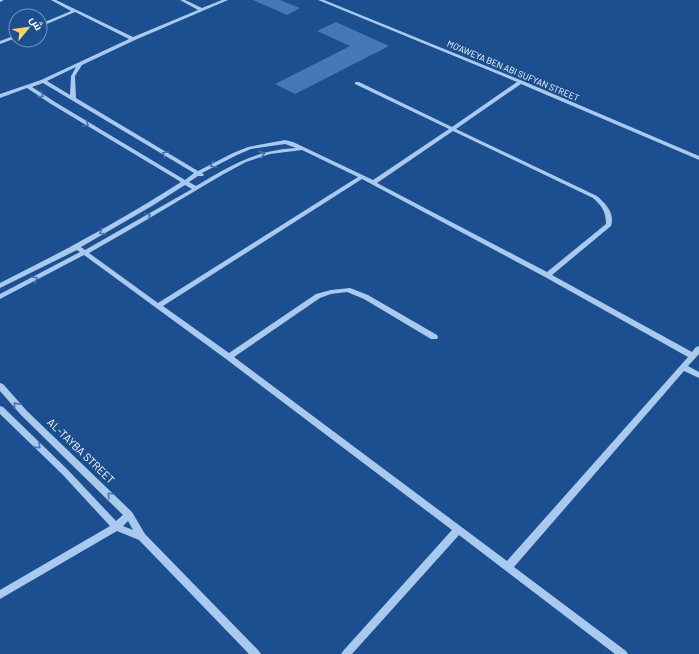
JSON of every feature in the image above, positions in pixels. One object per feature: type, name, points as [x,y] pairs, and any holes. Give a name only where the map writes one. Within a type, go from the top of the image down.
[{"type":"street","points":[[53,0],[133,39]]},
{"type":"street","points":[[182,0],[202,10]]},
{"type":"street","points":[[0,96],[29,87],[80,65],[133,39],[226,0]]},
{"type":"street","name":"MO'AWEYA BEN ABI SUFYAN STREET","points":[[320,0],[521,82],[699,158]]},
{"type":"street","points":[[48,22],[74,11]]},
{"type":"street","points":[[73,99],[73,76],[80,65]]},
{"type":"street","points":[[43,81],[209,180]]},
{"type":"street","points":[[373,183],[521,82]]},
{"type":"street","points":[[357,83],[595,197],[605,206],[610,215],[610,226],[547,275]]},
{"type":"street","points":[[29,87],[196,189]]},
{"type":"street","points":[[0,286],[77,247],[235,154],[250,148],[285,142],[362,177],[547,275],[693,356]]},
{"type":"street","points":[[0,297],[85,253],[196,189],[227,169],[257,155],[281,149],[303,149]]},
{"type":"street","points":[[158,306],[362,177]]},
{"type":"street","points":[[77,247],[229,357],[623,654]]},
{"type":"street","points":[[229,357],[318,296],[331,292],[348,290],[366,297],[434,337]]},
{"type":"street","points":[[508,567],[699,349]]},
{"type":"street","points":[[684,367],[699,375]]},
{"type":"street","name":"AL-TAYBA STREET","points":[[0,386],[24,413],[129,515],[142,537],[256,654]]},
{"type":"street","name":"AL-TAYBA STREET","points":[[0,409],[65,472],[116,527],[142,537]]},
{"type":"street","points":[[0,595],[116,527],[129,515]]},
{"type":"street","points":[[346,654],[458,530]]},
{"type":"building","points":[[253,0],[280,0],[300,8],[287,15]]},
{"type":"building","points":[[336,22],[389,46],[295,94],[275,84],[350,46],[317,31]]}]
